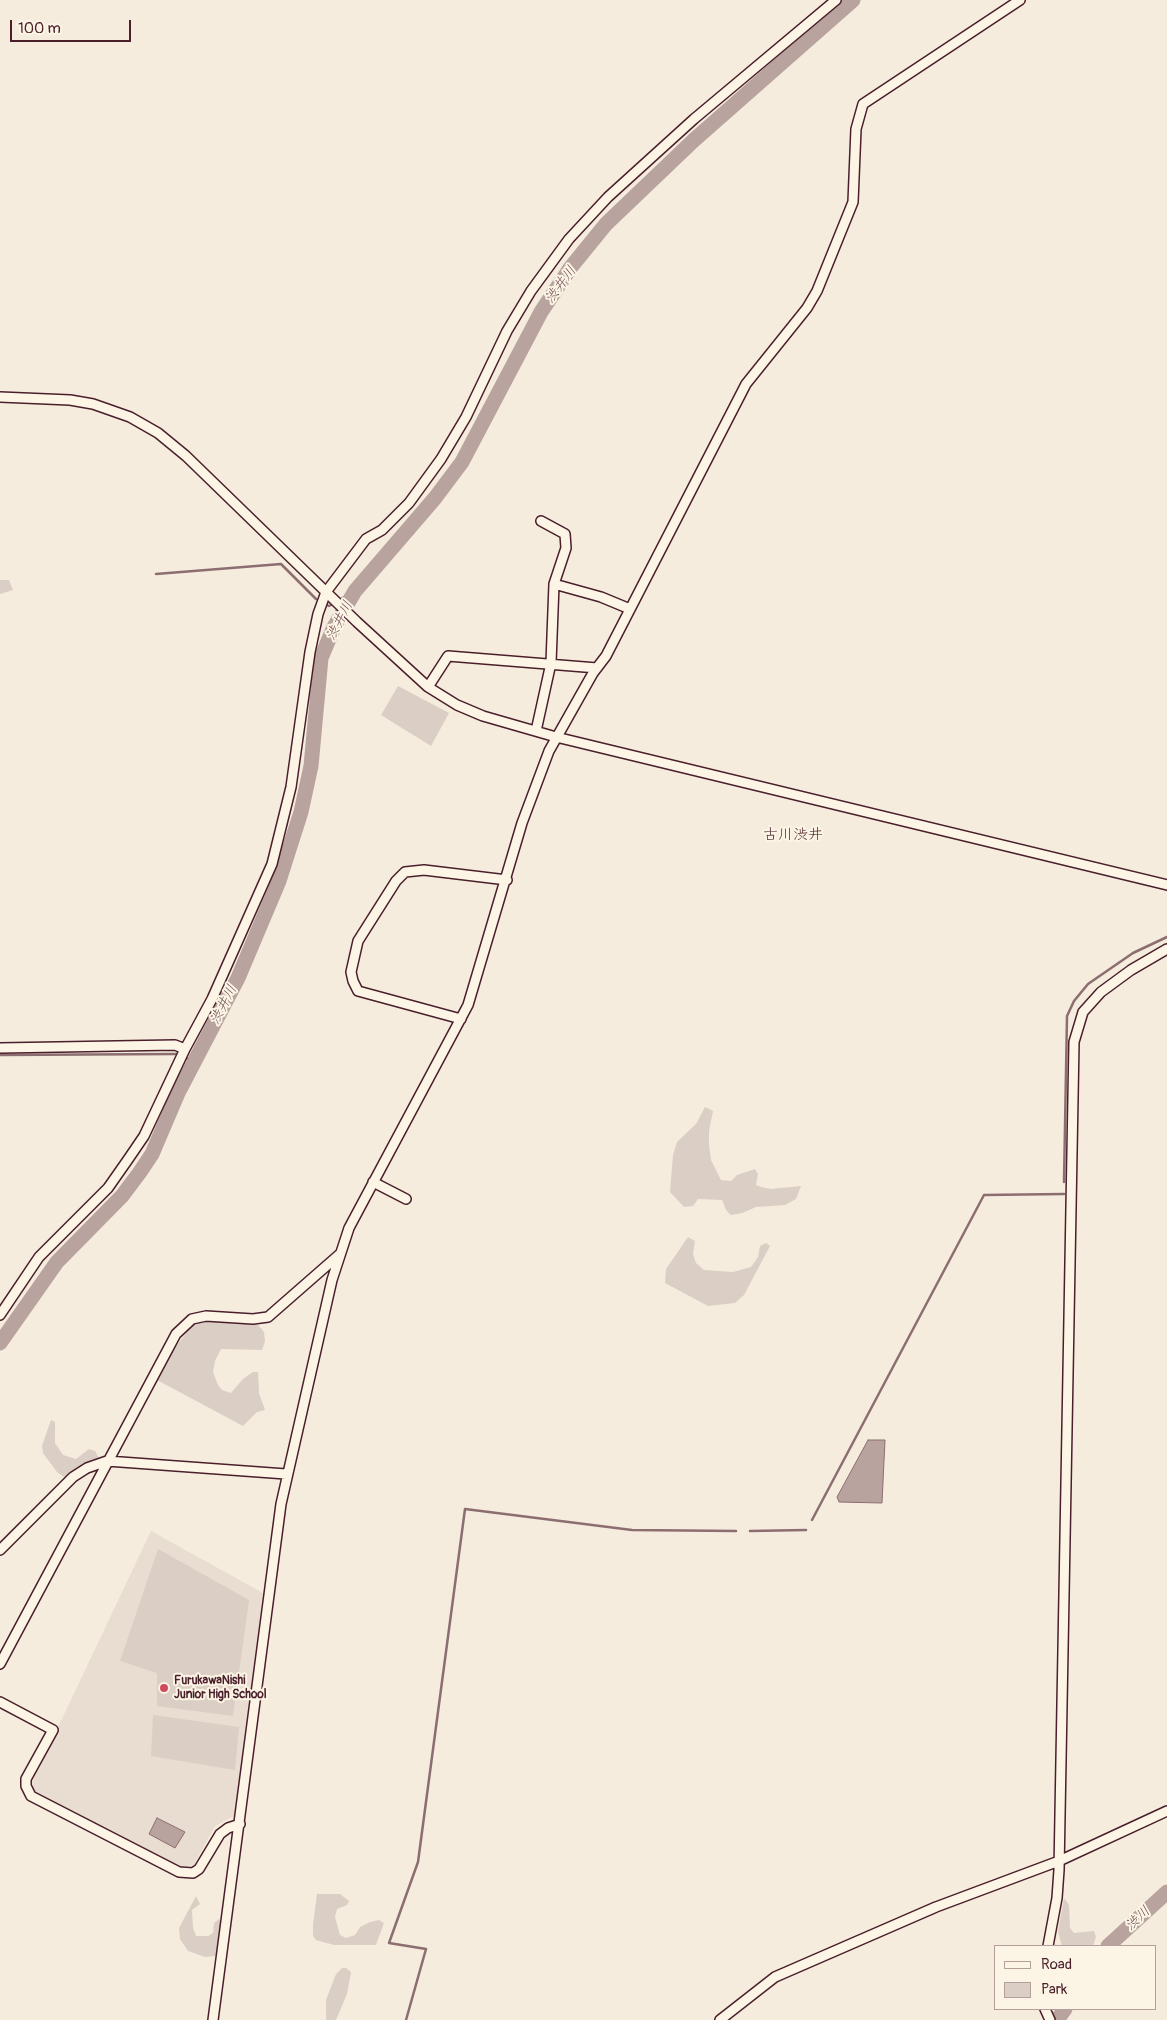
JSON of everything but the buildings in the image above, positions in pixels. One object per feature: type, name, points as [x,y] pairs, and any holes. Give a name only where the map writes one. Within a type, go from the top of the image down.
[{"type":"street","points":[[0,1315],[39,1257],[108,1188],[144,1136],[184,1049],[233,955],[272,864],[290,787],[310,652],[318,614],[328,593],[366,539],[382,530],[409,503],[441,459],[466,417],[507,331],[531,291],[569,240],[608,197],[694,119],[836,0]]},
{"type":"street","points":[[213,2020],[286,1474],[340,1253],[359,1207],[461,1019],[476,982],[535,786],[556,737],[606,656],[746,384],[807,308],[817,291],[853,202],[856,129],[863,104],[1020,0]]},
{"type":"street","points":[[0,397],[70,400],[93,404],[130,417],[158,433],[186,456],[428,687],[457,705],[483,716],[556,737],[988,840],[1167,885]]},
{"type":"street","points":[[536,731],[550,666],[555,617],[554,584],[564,559],[566,548],[565,534],[541,521]]},
{"type":"street","points":[[554,584],[600,597],[630,609]]},
{"type":"street","points":[[428,687],[448,656],[550,666],[597,668]]},
{"type":"street","points":[[461,1019],[358,991],[351,972],[358,942],[396,881],[405,872],[424,870],[506,880]]},
{"type":"street","points":[[1048,1945],[1057,1898],[1059,1861],[1074,1042],[1083,1012],[1101,992],[1131,970],[1167,949]]},
{"type":"street","points":[[0,1048],[175,1045],[184,1049]]},
{"type":"street","points":[[373,1182],[406,1199]]},
{"type":"street","points":[[0,1664],[172,1340],[183,1326],[192,1319],[206,1316],[253,1319],[268,1317],[340,1253]]},
{"type":"street","points":[[0,1550],[73,1477],[87,1468],[107,1461],[286,1474]]},
{"type":"street","points":[[0,1702],[53,1730],[26,1779],[26,1786],[31,1796],[179,1872],[192,1873],[199,1869],[220,1834],[228,1828],[240,1824]]},
{"type":"street","points":[[720,2020],[775,1977],[936,1907],[1059,1861],[1167,1811]]},
{"type":"shaded area","points":[[868,1440],[885,1440],[882,1503],[839,1502],[837,1497]]},
{"type":"shaded area","name":"FurukawaNishi Junior High School","points":[[151,1531],[263,1593],[234,1816],[215,1826],[194,1865],[182,1867],[35,1793],[32,1782]]},
{"type":"shaded area","points":[[157,1818],[185,1832],[175,1848],[149,1834]]},
{"type":"green space","points":[[0,580],[9,580],[13,590],[0,594]]},
{"type":"green space","points":[[398,686],[449,713],[431,746],[381,715]]},
{"type":"green space","points":[[705,1107],[713,1111],[709,1131],[709,1145],[711,1160],[721,1180],[731,1181],[737,1175],[755,1169],[758,1174],[756,1185],[761,1187],[771,1189],[801,1186],[796,1199],[785,1205],[756,1207],[731,1215],[726,1210],[722,1200],[698,1199],[693,1206],[684,1207],[670,1192],[673,1155],[677,1142],[696,1124]]},
{"type":"green space","points":[[688,1237],[695,1241],[693,1254],[696,1263],[704,1270],[733,1272],[751,1267],[758,1257],[760,1246],[766,1243],[770,1246],[744,1295],[735,1303],[708,1306],[665,1283],[666,1269]]},
{"type":"green space","points":[[227,1321],[258,1325],[264,1332],[265,1341],[262,1350],[221,1349],[215,1361],[213,1372],[218,1385],[222,1390],[231,1393],[243,1379],[253,1372],[258,1372],[259,1393],[265,1410],[257,1412],[243,1426],[157,1380],[171,1353],[190,1328],[198,1322]]},
{"type":"green space","points":[[51,1420],[55,1422],[55,1443],[63,1455],[76,1459],[89,1449],[95,1451],[100,1460],[70,1477],[64,1477],[57,1472],[43,1453],[42,1446]]},
{"type":"green space","points":[[158,1549],[249,1600],[233,1716],[157,1706],[157,1673],[120,1661]]},
{"type":"green space","points":[[153,1715],[239,1727],[235,1770],[151,1756]]},
{"type":"green space","points":[[317,1894],[340,1894],[349,1901],[347,1905],[337,1909],[335,1917],[340,1935],[346,1938],[355,1935],[360,1927],[370,1922],[379,1920],[384,1923],[376,1945],[334,1945],[316,1940],[313,1936],[313,1925]]},
{"type":"green space","points":[[196,1896],[200,1904],[192,1910],[193,1928],[196,1936],[208,1936],[213,1933],[214,1923],[219,1919],[222,1922],[220,1951],[215,1956],[205,1957],[188,1951],[180,1939],[179,1928]]},
{"type":"green space","points":[[1064,1898],[1069,1905],[1070,1928],[1074,1933],[1094,1931],[1096,1937],[1093,1945],[1062,1945],[1058,1932]]},
{"type":"green space","points":[[342,1968],[346,1968],[351,1972],[347,1994],[336,2020],[326,2020],[326,2000],[336,1974]]},
{"type":"waterway","name":"渋井川","points":[[0,1343],[57,1262],[122,1196],[152,1154],[178,1093],[238,978],[279,881],[301,812],[311,766],[321,658],[334,627],[355,591],[435,498],[462,462],[541,312],[571,267],[606,224],[694,140],[853,0]]},
{"type":"waterway","points":[[156,574],[281,564],[316,599]]},
{"type":"waterway","points":[[339,600],[355,591]]},
{"type":"waterway","points":[[325,604],[329,606],[335,603]]},
{"type":"waterway","points":[[1064,1182],[1067,1016],[1074,1001],[1088,984],[1133,953],[1167,937]]},
{"type":"waterway","points":[[0,1055],[176,1054]]},
{"type":"waterway","points":[[185,1058],[195,1061]]},
{"type":"waterway","points":[[812,1520],[984,1195],[1064,1194]]},
{"type":"waterway","points":[[406,2020],[426,1949],[389,1943],[418,1862],[465,1509],[632,1530],[736,1531]]},
{"type":"waterway","points":[[750,1531],[806,1530]]},
{"type":"waterway","name":"渋川","points":[[1109,1945],[1167,1892]]},
{"type":"waterway","name":"渋川","points":[[1057,2020],[1064,2010]]},
{"type":"place","name":"FurukawaNishi Junior High School","points":[[164,1688]]},
{"type":"district","name":"古川渋井","points":[[793,835]]}]
